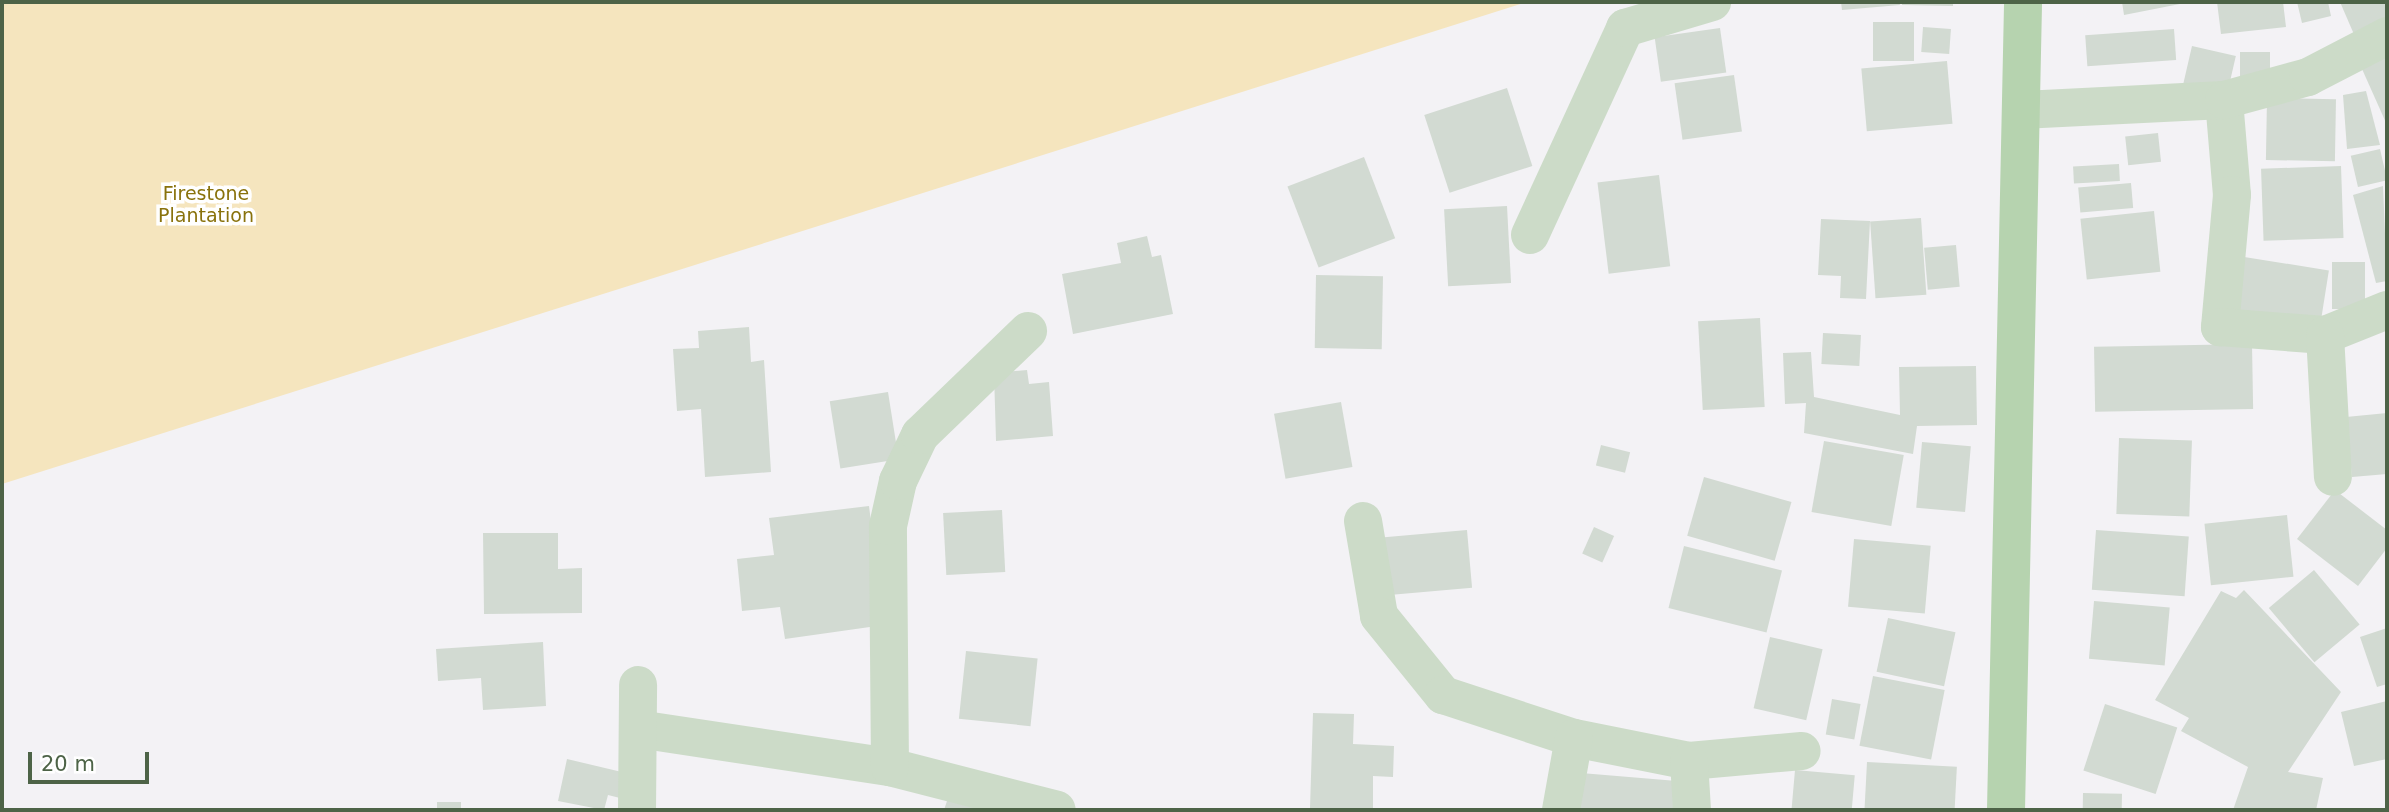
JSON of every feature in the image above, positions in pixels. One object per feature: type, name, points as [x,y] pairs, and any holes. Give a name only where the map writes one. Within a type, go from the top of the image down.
[{"type":"main road","points":[[2006,810],[2023,2]]},
{"type":"street","points":[[1530,235],[1625,28],[1712,2]]},
{"type":"street","points":[[2021,110],[2224,100],[2308,77],[2387,36]]},
{"type":"street","points":[[2224,100],[2232,195],[2220,327],[2325,335],[2387,310]]},
{"type":"street","points":[[890,767],[888,526],[898,481],[920,435],[1028,331]]},
{"type":"street","points":[[2325,335],[2333,477]]},
{"type":"street","points":[[1363,521],[1379,616],[1443,695],[1574,738],[1689,761],[1802,751]]},
{"type":"street","points":[[637,810],[638,685]]},
{"type":"street","points":[[638,730],[890,767],[1017,805],[1057,810]]},
{"type":"street","points":[[1561,810],[1574,738]]},
{"type":"street","points":[[1689,761],[1692,810]]},
{"type":"green space","name":"Firestone Plantation","points":[[2,2],[1527,2],[2,484]]},
{"type":"building","points":[[1841,2],[1899,2],[1900,5],[1842,10]]},
{"type":"building","points":[[1902,2],[1953,2],[1953,6],[1902,5]]},
{"type":"building","points":[[2122,2],[2184,2],[2185,3],[2124,15]]},
{"type":"building","points":[[2217,2],[2283,2],[2286,27],[2221,34]]},
{"type":"building","points":[[2297,2],[2328,2],[2331,16],[2302,23]]},
{"type":"building","points":[[2340,2],[2387,2],[2387,25],[2356,39]]},
{"type":"building","points":[[1873,22],[1914,22],[1914,61],[1873,61]]},
{"type":"building","points":[[1923,27],[1951,29],[1949,54],[1921,52]]},
{"type":"building","points":[[1720,28],[1726,73],[1661,82],[1655,37]]},
{"type":"building","points":[[2174,29],[2176,60],[2087,66],[2085,35]]},
{"type":"building","points":[[2192,46],[2236,56],[2227,95],[2183,85]]},
{"type":"building","points":[[2387,47],[2387,125],[2358,60]]},
{"type":"building","points":[[2240,52],[2270,52],[2270,76],[2240,76]]},
{"type":"building","points":[[1947,61],[1952,124],[1867,131],[1861,68]]},
{"type":"building","points":[[1734,75],[1742,131],[1683,140],[1675,83]]},
{"type":"building","points":[[1507,88],[1532,166],[1450,193],[1424,115]]},
{"type":"building","points":[[2366,91],[2380,145],[2347,149],[2343,95]]},
{"type":"building","points":[[2267,98],[2336,99],[2335,161],[2266,160]]},
{"type":"building","points":[[2158,133],[2161,162],[2128,165],[2125,136]]},
{"type":"building","points":[[2380,149],[2387,180],[2358,187],[2351,156]]},
{"type":"building","points":[[1364,157],[1395,238],[1319,268],[1287,186]]},
{"type":"building","points":[[2119,164],[2120,181],[2074,183],[2073,166]]},
{"type":"building","points":[[2341,166],[2344,238],[2264,241],[2261,169]]},
{"type":"building","points":[[1659,175],[1670,266],[1609,274],[1597,183]]},
{"type":"building","points":[[2131,183],[2133,208],[2080,213],[2078,188]]},
{"type":"building","points":[[2383,186],[2387,281],[2376,283],[2353,195]]},
{"type":"building","points":[[1507,206],[1511,283],[1448,286],[1444,209]]},
{"type":"building","points":[[2154,211],[2160,272],[2087,279],[2080,219]]},
{"type":"building","points":[[1921,218],[1926,295],[1875,298],[1870,222]]},
{"type":"building","points":[[1821,219],[1870,221],[1866,299],[1840,298],[1841,276],[1818,275]]},
{"type":"building","points":[[1147,236],[1152,257],[1161,255],[1173,314],[1073,334],[1062,274],[1121,263],[1117,243]]},
{"type":"building","points":[[1956,245],[1960,287],[1928,290],[1924,248]]},
{"type":"building","points":[[2238,256],[2329,270],[2320,329],[2229,314]]},
{"type":"building","points":[[2332,262],[2365,262],[2365,309],[2332,309]]},
{"type":"building","points":[[1316,275],[1383,276],[1382,349],[1315,348]]},
{"type":"building","points":[[1760,318],[1765,407],[1703,410],[1698,321]]},
{"type":"building","points":[[749,327],[751,362],[764,360],[771,472],[705,477],[701,409],[677,411],[673,349],[699,348],[698,331]]},
{"type":"building","points":[[1823,333],[1861,335],[1859,366],[1821,364]]},
{"type":"building","points":[[2252,344],[2253,409],[2095,412],[2094,347]]},
{"type":"building","points":[[1811,352],[1814,397],[1900,415],[1899,367],[1976,366],[1977,425],[1917,426],[1913,454],[1804,433],[1806,403],[1785,404],[1783,353]]},
{"type":"building","points":[[1027,370],[1029,384],[1049,382],[1053,436],[996,441],[994,373]]},
{"type":"building","points":[[888,392],[899,459],[840,468],[830,401]]},
{"type":"building","points":[[1341,402],[1352,467],[1285,479],[1274,414]]},
{"type":"building","points":[[2387,413],[2387,474],[2352,477],[2346,417]]},
{"type":"building","points":[[2119,438],[2192,441],[2189,517],[2116,514]]},
{"type":"building","points":[[1824,441],[1904,455],[1891,526],[1811,512]]},
{"type":"building","points":[[1922,442],[1971,446],[1965,512],[1916,508]]},
{"type":"building","points":[[1601,445],[1630,452],[1625,473],[1596,465]]},
{"type":"building","points":[[1704,477],[1791,502],[1775,561],[1687,536]]},
{"type":"building","points":[[2335,490],[2387,530],[2387,548],[2358,586],[2297,539]]},
{"type":"building","points":[[869,506],[884,625],[785,639],[780,607],[742,611],[737,559],[774,555],[769,518]]},
{"type":"building","points":[[1002,510],[1005,572],[946,575],[943,513]]},
{"type":"building","points":[[2287,515],[2293,577],[2211,585],[2204,524]]},
{"type":"building","points":[[1594,527],[1614,536],[1602,562],[1582,553]]},
{"type":"building","points":[[1467,530],[1472,588],[1389,595],[1384,537]]},
{"type":"building","points":[[2096,530],[2189,536],[2185,596],[2092,590]]},
{"type":"building","points":[[483,533],[558,533],[558,569],[582,568],[582,613],[484,614]]},
{"type":"building","points":[[1854,539],[1931,546],[1925,613],[1848,607]]},
{"type":"building","points":[[1684,546],[1782,570],[1767,633],[1669,608]]},
{"type":"building","points":[[2314,570],[2360,624],[2314,662],[2269,608]]},
{"type":"building","points":[[2244,590],[2341,692],[2288,772],[2323,778],[2316,810],[2233,810],[2248,767],[2181,731],[2189,718],[2155,700],[2221,591],[2236,598]]},
{"type":"building","points":[[2094,601],[2170,608],[2165,665],[2089,659]]},
{"type":"building","points":[[1888,618],[1955,632],[1944,686],[1877,672]]},
{"type":"building","points":[[2387,628],[2387,684],[2377,687],[2360,637]]},
{"type":"building","points":[[1770,637],[1823,649],[1806,720],[1754,708]]},
{"type":"building","points":[[543,642],[546,706],[483,710],[481,678],[438,681],[436,649]]},
{"type":"building","points":[[966,651],[1038,659],[1030,726],[959,719]]},
{"type":"building","points":[[1873,676],[1945,690],[1931,760],[1859,746]]},
{"type":"building","points":[[1832,699],[1861,704],[1854,739],[1826,734]]},
{"type":"building","points":[[2387,701],[2387,759],[2354,766],[2341,712]]},
{"type":"building","points":[[2105,704],[2177,727],[2156,794],[2083,771]]},
{"type":"building","points":[[1313,713],[1354,714],[1353,744],[1394,746],[1393,777],[1373,776],[1373,810],[1310,808]]},
{"type":"building","points":[[567,759],[626,773],[620,798],[608,795],[604,810],[558,801]]},
{"type":"building","points":[[1867,762],[1957,767],[1955,810],[1864,810]]},
{"type":"building","points":[[1795,770],[1855,775],[1852,810],[1792,810]]},
{"type":"building","points":[[1581,773],[1677,781],[1675,810],[1578,810]]},
{"type":"building","points":[[2083,793],[2122,794],[2122,810],[2083,810]]},
{"type":"building","points":[[948,798],[986,810],[944,810]]},
{"type":"building","points":[[437,802],[461,802],[461,810],[437,810]]}]
